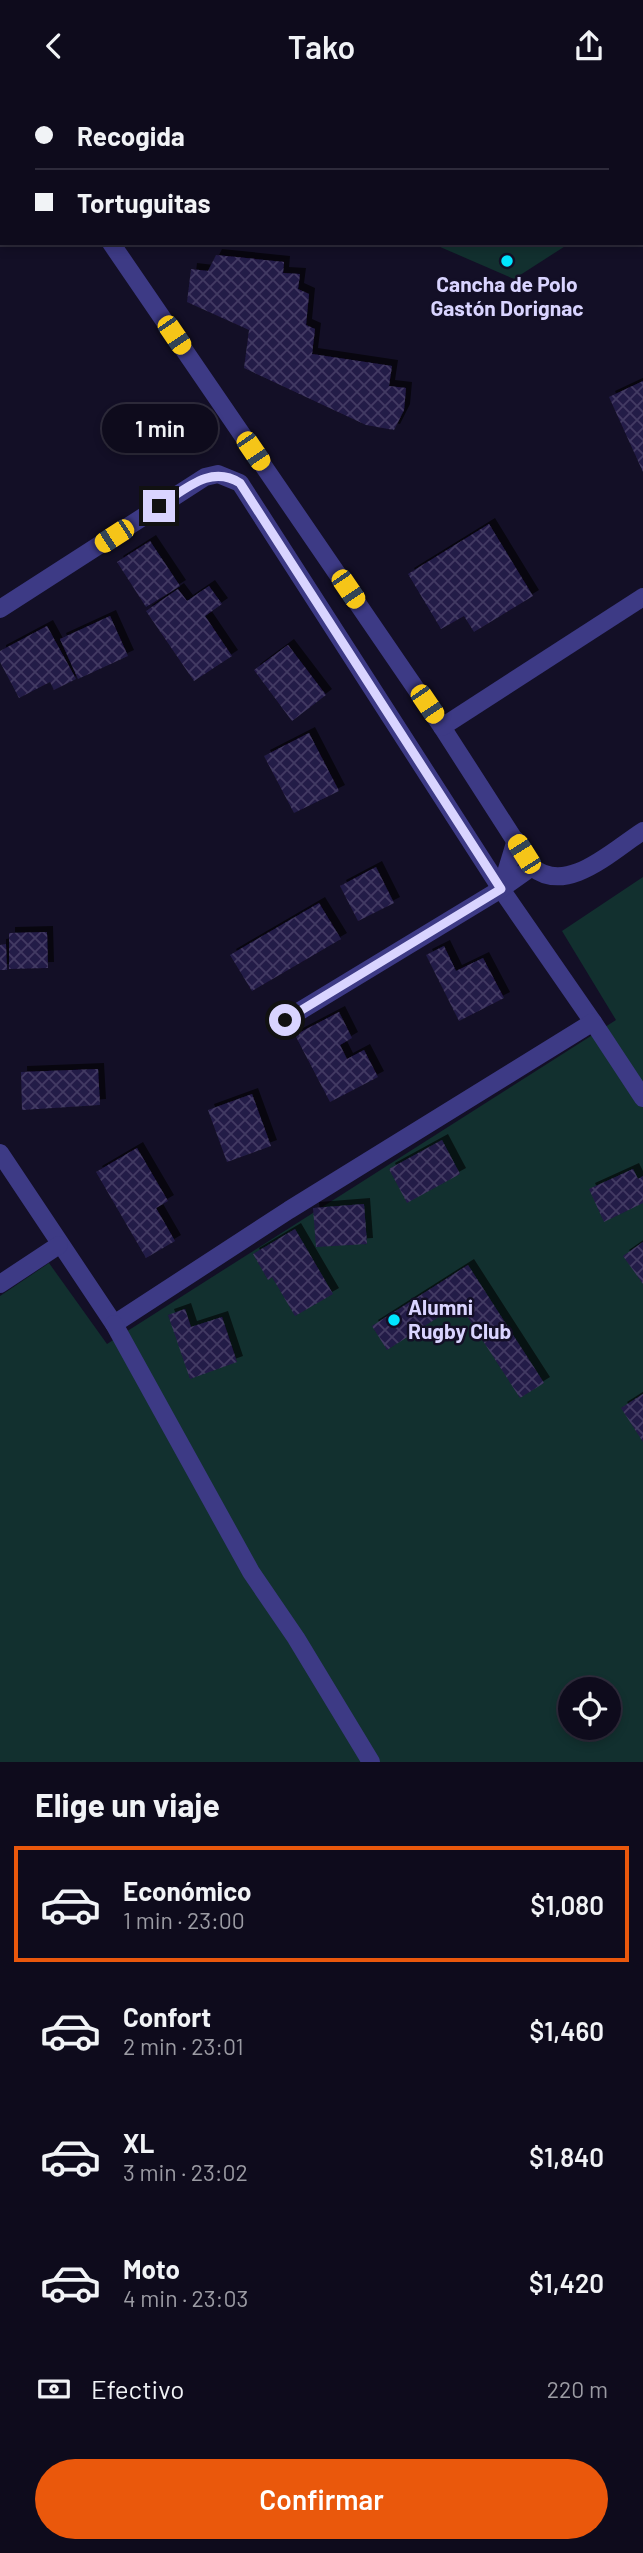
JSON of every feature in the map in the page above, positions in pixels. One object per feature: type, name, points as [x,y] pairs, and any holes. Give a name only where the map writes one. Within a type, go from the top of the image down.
[{"type":"street","points":[[112,245],[442,727],[533,867],[542,875],[556,878],[575,874],[643,831]]},
{"type":"street","points":[[0,610],[205,477],[218,474],[240,483],[501,889],[643,1098]]},
{"type":"street","points":[[442,727],[643,597]]},
{"type":"street","points":[[501,889],[516,841]]},
{"type":"street","points":[[285,1020],[533,867]]},
{"type":"street","points":[[114,1324],[289,1210],[593,1022]]},
{"type":"street","points":[[0,1153],[58,1245],[114,1324],[251,1572],[296,1638],[371,1762]]},
{"type":"street","points":[[0,1285],[58,1245]]},
{"type":"green space","name":"Cancha de Polo Gastón Dorignac","points":[[436,245],[567,245],[514,279]]},
{"type":"green space","name":"Alumni Rugby Club","points":[[643,877],[643,1762],[0,1762],[0,1296],[49,1263],[107,1344],[616,1020],[562,931]]},
{"type":"building","points":[[216,255],[284,262],[283,273],[300,274],[298,289],[309,294],[306,325],[315,329],[312,354],[392,366],[389,386],[406,388],[404,410],[394,430],[366,425],[244,368],[249,330],[187,302],[191,269],[208,271]]},
{"type":"building","points":[[643,381],[643,472],[609,397]]},
{"type":"building","points":[[489,524],[533,596],[474,632],[464,616],[441,629],[408,574]]},
{"type":"building","points":[[150,541],[180,586],[146,607],[117,562]]},
{"type":"building","points":[[209,586],[222,604],[205,616],[232,656],[194,681],[146,611],[178,589],[187,601]]},
{"type":"building","points":[[110,616],[128,656],[78,679],[60,639]]},
{"type":"building","points":[[47,626],[76,679],[54,690],[50,682],[19,698],[0,662],[0,651]]},
{"type":"building","points":[[288,645],[326,695],[292,721],[254,670]]},
{"type":"building","points":[[309,733],[339,791],[294,813],[264,756]]},
{"type":"building","points":[[376,867],[394,903],[358,921],[340,886]]},
{"type":"building","points":[[319,903],[341,939],[252,991],[230,955]]},
{"type":"building","points":[[47,932],[48,968],[9,969],[9,933]]},
{"type":"building","points":[[6,944],[7,970],[0,970],[0,945]]},
{"type":"building","points":[[444,946],[456,971],[483,958],[504,998],[459,1021],[426,955]]},
{"type":"building","points":[[339,1012],[352,1038],[340,1045],[347,1059],[364,1050],[378,1077],[330,1102],[295,1035]]},
{"type":"building","points":[[98,1069],[100,1105],[22,1110],[21,1072]]},
{"type":"building","points":[[252,1094],[271,1146],[227,1162],[208,1110]]},
{"type":"building","points":[[442,1140],[460,1174],[407,1203],[389,1169]]},
{"type":"building","points":[[137,1148],[168,1201],[156,1208],[175,1241],[146,1258],[96,1172]]},
{"type":"building","points":[[633,1169],[638,1179],[643,1176],[643,1203],[604,1222],[589,1189]]},
{"type":"building","points":[[364,1204],[367,1244],[316,1247],[313,1208]]},
{"type":"building","points":[[295,1229],[333,1294],[295,1316],[272,1277],[268,1280],[253,1254]]},
{"type":"building","points":[[643,1242],[643,1284],[623,1256]]},
{"type":"building","points":[[468,1265],[544,1383],[520,1398],[459,1304],[387,1350],[372,1326]]},
{"type":"building","points":[[185,1309],[191,1327],[222,1317],[237,1362],[190,1379],[168,1315]]},
{"type":"building","points":[[643,1394],[643,1442],[621,1408]]},
{"type":"place","name":"Cancha de Polo Gastón Dorignac","points":[[507,261]]},
{"type":"place","name":"Alumni Rugby Club","points":[[394,1320]]},
{"type":"route","points":[[159,506],[205,477],[218,474],[229,476],[240,483],[501,889],[285,1020]]}]
